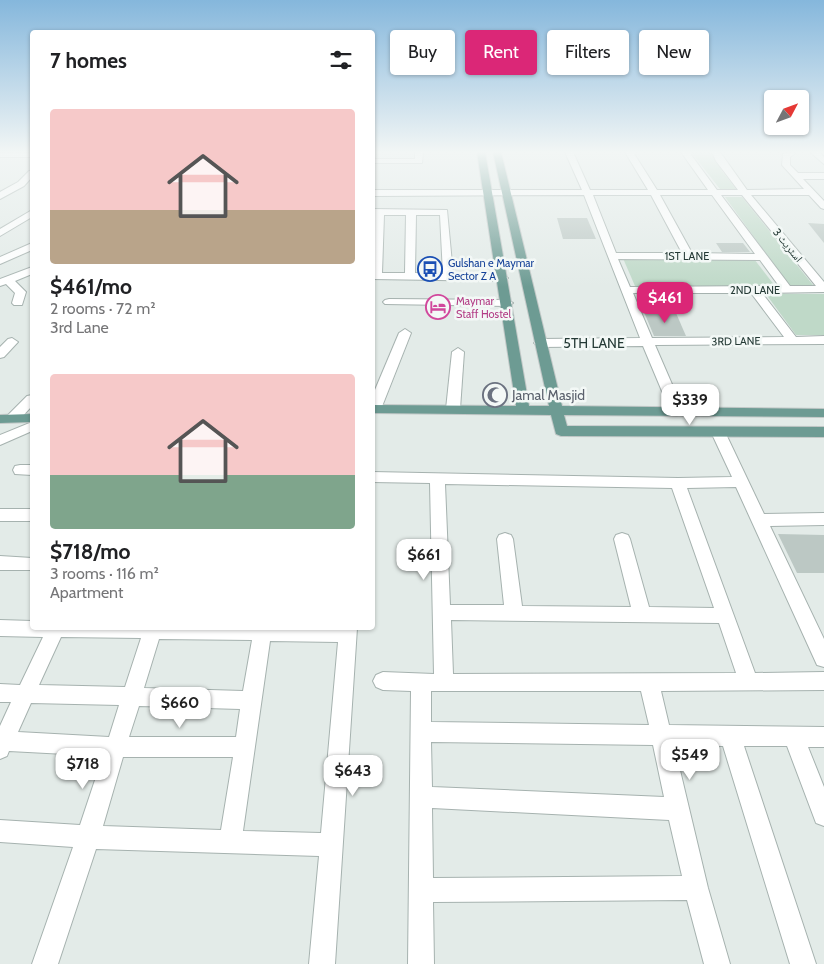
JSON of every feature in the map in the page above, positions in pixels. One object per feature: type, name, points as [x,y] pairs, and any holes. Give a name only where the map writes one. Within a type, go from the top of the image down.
[{"type":"main road","points":[[489,197],[523,410]]},
{"type":"main road","points":[[506,197],[561,431],[824,432]]},
{"type":"main road","points":[[375,409],[824,413]]},
{"type":"main road","points":[[6,419],[30,418]]},
{"type":"street","points":[[375,197],[375,276],[503,278]]},
{"type":"street","points":[[589,197],[677,412]]},
{"type":"street","points":[[657,197],[688,256]]},
{"type":"street","name":"اسٹریٹ 3","points":[[719,197],[787,290]]},
{"type":"street","name":"اسٹریٹ 3","points":[[748,197],[824,289]]},
{"type":"street","points":[[815,197],[824,206]]},
{"type":"street","points":[[376,212],[444,212],[448,277]]},
{"type":"street","points":[[410,277],[411,212]]},
{"type":"street","points":[[0,233],[30,215]]},
{"type":"street","points":[[0,262],[30,247]]},
{"type":"street","name":"1ST LANE","points":[[612,256],[763,257]]},
{"type":"street","points":[[4,282],[30,271]]},
{"type":"street","points":[[4,282],[21,292],[18,303]]},
{"type":"street","name":"2ND LANE","points":[[626,290],[824,289]]},
{"type":"street","points":[[755,290],[792,340]]},
{"type":"street","points":[[389,302],[507,303]]},
{"type":"street","points":[[375,404],[405,333]]},
{"type":"street","name":"3RD LANE","points":[[648,343],[824,340]]},
{"type":"street","points":[[0,354],[12,342]]},
{"type":"street","name":"5TH LANE","points":[[540,343],[648,343]]},
{"type":"street","points":[[453,409],[458,352]]},
{"type":"street","points":[[6,419],[30,401]]},
{"type":"street","points":[[0,440],[30,427]]},
{"type":"street","points":[[718,432],[823,656]]},
{"type":"street","points":[[375,477],[678,483],[742,482]]},
{"type":"street","points":[[437,478],[444,683]]},
{"type":"street","points":[[678,483],[750,682]]},
{"type":"street","points":[[0,515],[30,515]]},
{"type":"street","points":[[759,520],[824,519]]},
{"type":"street","points":[[505,539],[514,613]]},
{"type":"street","points":[[622,539],[642,615]]},
{"type":"street","points":[[0,562],[30,564]]},
{"type":"street","points":[[442,612],[726,616]]},
{"type":"street","points":[[0,628],[30,629]]},
{"type":"street","points":[[244,747],[115,747],[1,744],[55,630],[262,633],[348,631],[322,964]]},
{"type":"street","points":[[45,964],[88,837],[153,630]]},
{"type":"street","points":[[230,842],[262,633]]},
{"type":"street","points":[[383,682],[750,682],[824,680]]},
{"type":"street","points":[[421,682],[421,964]]},
{"type":"street","points":[[649,682],[696,888],[717,964]]},
{"type":"street","points":[[0,693],[252,700]]},
{"type":"street","points":[[422,732],[824,737]]},
{"type":"street","points":[[730,736],[802,964]]},
{"type":"street","points":[[793,736],[824,815]]},
{"type":"street","points":[[422,797],[678,809]]},
{"type":"street","points":[[0,831],[88,837],[331,845]]},
{"type":"street","points":[[422,890],[696,888]]},
{"type":"green space","points":[[725,197],[742,197],[813,285],[789,285]]},
{"type":"green space","points":[[622,256],[754,259],[775,286],[635,286]]},
{"type":"green space","points":[[766,294],[824,294],[824,335],[796,335]]},
{"type":"building","points":[[557,218],[587,218],[596,239],[563,239]]},
{"type":"building","points":[[808,223],[824,224],[824,243]]},
{"type":"building","points":[[716,243],[743,243],[750,252],[722,252]]},
{"type":"building","points":[[644,312],[676,313],[686,336],[654,336]]},
{"type":"building","points":[[778,534],[824,535],[824,573],[797,573]]},
{"type":"place","name":"Gulshan e Maymar Sector Z A","points":[[430,269]]},
{"type":"place","name":"Maymar Staff Hostel","points":[[438,307]]},
{"type":"place","name":"Jamal Masjid","points":[[495,395]]}]
